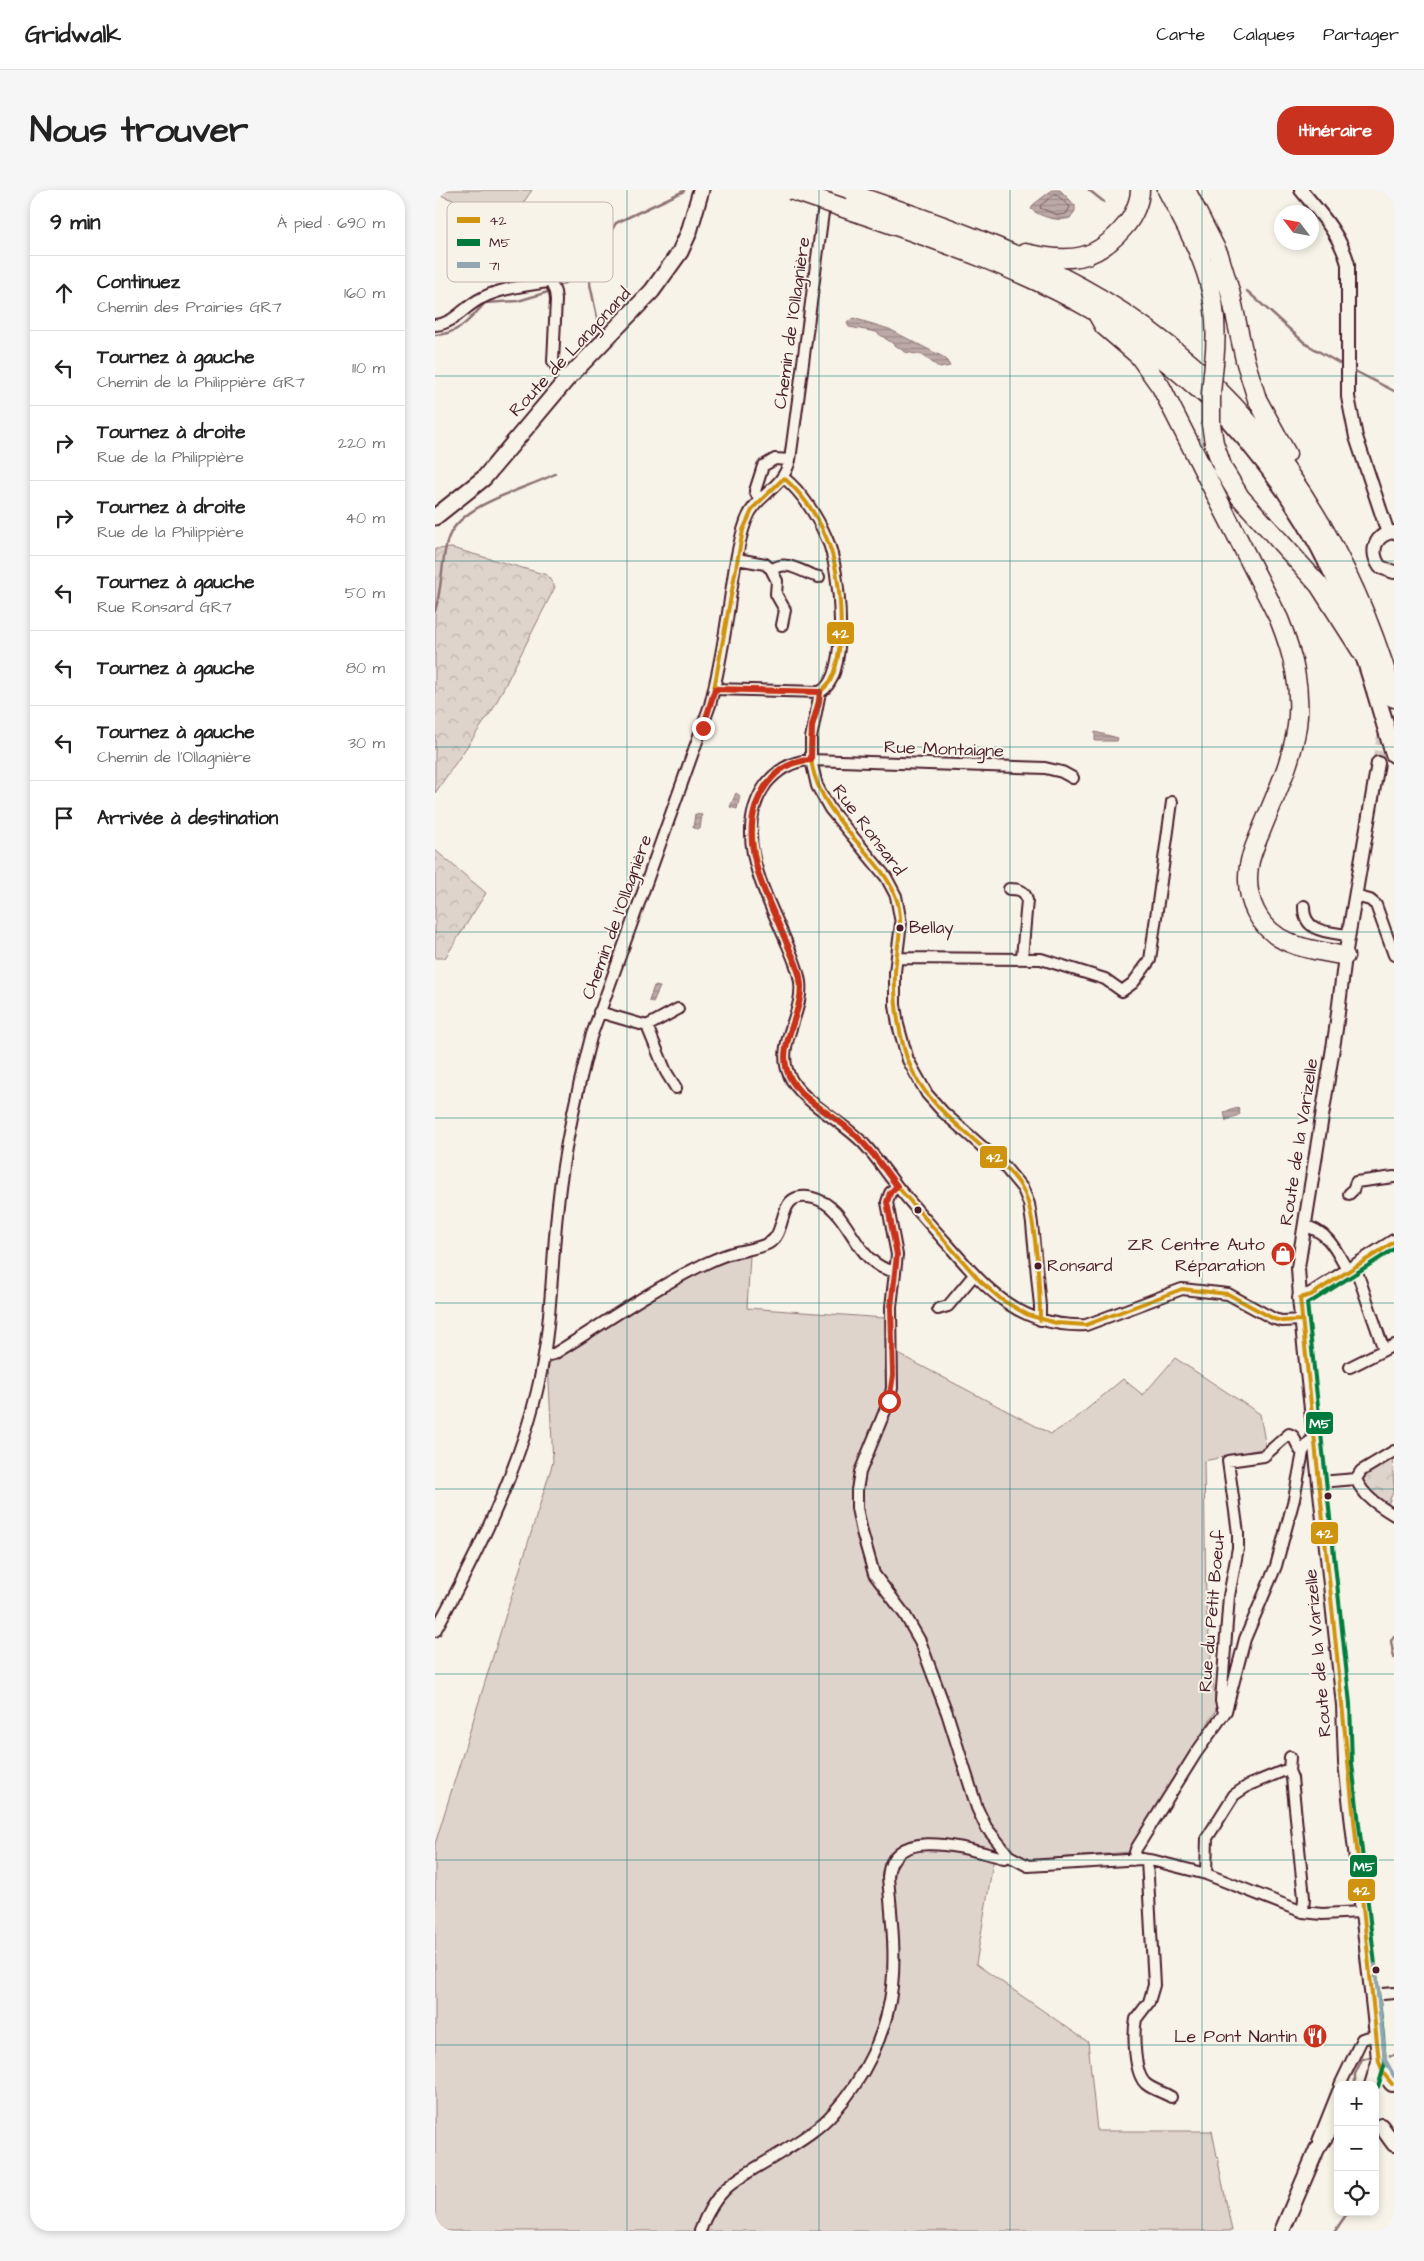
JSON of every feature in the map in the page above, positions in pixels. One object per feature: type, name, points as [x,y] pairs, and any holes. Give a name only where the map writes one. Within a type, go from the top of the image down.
[{"type":"highway","points":[[791,190],[845,197],[996,246],[1037,256],[1071,259],[1095,253],[1113,241],[1131,219],[1141,190]]},
{"type":"highway","points":[[1167,190],[1202,259],[1211,284],[1216,321],[1211,393],[1211,424],[1214,443],[1223,470],[1240,497],[1319,585],[1365,657]]},
{"type":"highway","points":[[1186,190],[1219,255],[1230,290],[1245,360],[1257,399],[1275,434],[1307,484],[1333,533],[1339,554]]},
{"type":"highway","points":[[845,197],[1035,280],[1096,312],[1161,357],[1202,392],[1258,453],[1299,512],[1317,543],[1344,599],[1365,657],[1394,754]]},
{"type":"highway","points":[[996,246],[1100,298],[1148,329],[1189,361],[1225,394],[1291,475],[1339,554],[1356,590],[1394,698]]},
{"type":"highway","points":[[1096,312],[1104,326],[1139,356],[1161,387],[1275,610],[1291,650],[1298,690],[1297,727],[1285,769],[1249,865],[1247,883],[1251,902],[1257,916],[1283,939],[1300,947],[1345,956]]},
{"type":"main road","name":"Route de Langonand","points":[[435,517],[484,478],[567,379],[667,273],[680,252],[689,232],[701,190]]},
{"type":"main road","points":[[1300,1298],[1311,1295],[1350,1266],[1394,1242]]},
{"type":"main road","name":"Route de la Varizelle","points":[[1300,1298],[1378,2049]]},
{"type":"main road","points":[[1378,2049],[1393,2084]]},
{"type":"main road","points":[[1374,2081],[1378,2049]]},
{"type":"main road","points":[[1379,2084],[1393,2084]]},
{"type":"main road","points":[[1283,2231],[1317,2149],[1334,2124]]},
{"type":"main road","points":[[1384,2125],[1394,2144]]},
{"type":"main road","points":[[1305,2175],[1334,2135]]},
{"type":"street","name":"Chemin de l'Ollagnière","points":[[435,1631],[468,1567],[518,1455],[535,1399],[544,1356],[558,1204],[565,1153],[578,1085],[599,1012],[703,728],[715,689],[737,559],[747,518],[759,500],[784,478],[790,460],[826,190]]},
{"type":"street","points":[[1301,190],[1336,234],[1344,248],[1348,264],[1348,396],[1356,437],[1391,532],[1377,541],[1374,554],[1379,566],[1394,572]]},
{"type":"street","points":[[435,324],[454,319],[471,305],[488,295],[547,282],[551,283],[556,300],[553,360],[558,370],[567,379]]},
{"type":"street","name":"Chemin de l'Ollagnière","points":[[759,500],[755,491],[763,466],[775,459],[790,460]]},
{"type":"street","points":[[715,689],[820,692],[829,685],[833,678],[839,658],[833,553],[821,527],[794,486],[784,478]]},
{"type":"street","points":[[737,559],[765,564],[772,570],[777,581],[776,594],[785,610],[782,625]]},
{"type":"street","points":[[772,570],[778,566],[786,566],[797,568],[808,575],[819,577]]},
{"type":"street","name":"Rue Ronsard","points":[[820,692],[812,726],[811,760],[817,786],[823,799],[893,888],[901,923],[894,986],[898,1025],[908,1060],[917,1078],[943,1112],[1004,1166],[1023,1189],[1029,1204],[1032,1224],[1041,1306],[1040,1320]]},
{"type":"street","name":"Rue Montaigne","points":[[897,1186],[864,1144],[838,1120],[799,1091],[789,1075],[785,1054],[799,1000],[799,975],[754,861],[751,832],[757,802],[772,777],[786,766],[811,760],[1045,768],[1062,772],[1073,778]]},
{"type":"street","name":"Route de la Varizelle","points":[[1300,1298],[1298,1268],[1304,1226],[1336,1029],[1345,956],[1378,763]]},
{"type":"street","points":[[898,958],[1023,958],[1048,961],[1111,982],[1122,991],[1133,982],[1150,960],[1172,802]]},
{"type":"street","points":[[1009,889],[1021,890],[1027,900],[1023,958]]},
{"type":"street","points":[[1355,896],[1370,900],[1376,905],[1394,956]]},
{"type":"street","points":[[1304,906],[1305,918],[1313,928],[1349,935]]},
{"type":"street","points":[[599,1012],[647,1026],[678,1009]]},
{"type":"street","points":[[647,1026],[659,1056],[676,1088]]},
{"type":"street","points":[[1349,1194],[1356,1182],[1394,1177]]},
{"type":"street","points":[[1302,1320],[1282,1321],[1274,1319],[1228,1294],[1183,1289],[1085,1325],[1069,1326],[1040,1320],[1008,1305],[992,1293],[897,1186],[890,1193],[887,1202],[895,1239],[895,1271],[891,1307],[892,1388],[889,1401],[860,1472],[857,1508],[869,1561],[874,1574],[905,1615],[920,1641],[947,1713],[977,1808],[987,1827],[1009,1856],[1018,1862],[1036,1867],[1147,1860],[1206,1874],[1303,1912],[1322,1914],[1363,1912]]},
{"type":"street","points":[[544,1356],[554,1354],[699,1266],[771,1242],[778,1235],[786,1207],[791,1201],[800,1197],[814,1198],[832,1208],[869,1257],[884,1268],[895,1271]]},
{"type":"street","points":[[1304,1226],[1314,1229],[1331,1240],[1350,1266],[1389,1347],[1350,1367]]},
{"type":"street","points":[[938,1309],[948,1306],[975,1275]]},
{"type":"street","name":"Rue du Petit Boeuf","points":[[1133,1860],[1136,1849],[1226,1711],[1221,1706],[1225,1635],[1229,1596],[1238,1548],[1238,1533],[1228,1461],[1262,1457],[1289,1434],[1293,1436],[1303,1452]]},
{"type":"street","points":[[1226,1711],[1245,1639],[1276,1566],[1294,1499],[1303,1452],[1309,1442],[1316,1440]]},
{"type":"street","points":[[1394,1451],[1361,1470],[1356,1479],[1359,1487],[1371,1499],[1394,1515]]},
{"type":"street","points":[[1320,1482],[1356,1479]]},
{"type":"street","points":[[1290,1757],[1289,1771],[1293,1778],[1303,1889],[1303,1912]]},
{"type":"street","points":[[1206,1874],[1207,1838],[1234,1795],[1249,1785],[1283,1771],[1289,1771]]},
{"type":"street","points":[[699,2231],[720,2192],[731,2182],[784,2151],[834,2112],[851,2090],[878,2044],[890,2003],[892,1986],[893,1967],[888,1877],[889,1866],[893,1858],[907,1846],[932,1844],[1003,1858],[1009,1856]]},
{"type":"street","points":[[1147,1860],[1155,1985],[1149,2002],[1136,2019],[1137,2066],[1139,2076],[1146,2085],[1171,2097]]},
{"type":"street","points":[[1372,1996],[1394,1992]]},
{"type":"street","points":[[1342,2081],[1362,2038],[1378,2049]]},
{"type":"street","points":[[1305,2175],[1334,2100]]},
{"type":"green space","points":[[435,190],[532,190],[524,202],[458,202],[435,193]]},
{"type":"green space","points":[[452,548],[547,575],[555,587],[493,709],[435,793],[435,549]]},
{"type":"green space","points":[[435,850],[486,893],[445,958],[435,958]]},
{"type":"green space","points":[[750,1256],[747,1308],[885,1318],[889,1349],[1051,1434],[1075,1419],[1123,1379],[1143,1395],[1175,1358],[1260,1414],[1266,1448],[1204,1461],[1206,1605],[1216,1710],[1130,1852],[1032,1860],[995,1851],[976,1964],[1088,2042],[1097,2131],[1212,2131],[1232,2231],[435,2231],[435,1844],[553,1462],[548,1364],[700,1268]]},
{"type":"green space","points":[[1392,1457],[1394,1489],[1388,1505],[1371,1492],[1363,1481],[1367,1473]]},
{"type":"water","points":[[1052,190],[1060,190],[1075,205],[1075,211],[1070,218],[1050,218],[1031,209],[1034,204]]},
{"type":"water","points":[[853,318],[889,329],[945,358],[950,366],[940,368],[922,355],[905,352],[876,332],[849,327],[847,323]]},
{"type":"water","points":[[1095,732],[1118,738],[1117,741],[1095,741]]},
{"type":"water","points":[[736,793],[740,796],[737,809],[730,807]]},
{"type":"water","points":[[695,814],[702,815],[700,829],[693,828]]},
{"type":"water","points":[[654,986],[660,987],[653,1002],[649,1001]]},
{"type":"water","points":[[1238,1108],[1240,1114],[1226,1121],[1224,1112]]},
{"type":"waterway","points":[[1089,190],[1104,202]]},
{"type":"waterway","points":[[613,228],[616,223],[684,191]]},
{"type":"waterway","points":[[557,287],[566,282]]},
{"type":"waterway","points":[[590,282],[597,317],[603,330]]},
{"type":"waterway","points":[[1247,291],[1306,344],[1344,366]]},
{"type":"waterway","points":[[435,335],[457,329],[469,320],[485,303],[518,301],[548,292]]},
{"type":"waterway","points":[[1353,370],[1394,391]]},
{"type":"waterway","points":[[435,611],[445,551],[453,529],[463,518],[477,508],[555,474]]},
{"type":"waterway","points":[[1394,1636],[1391,1641],[1394,1658]]},
{"type":"waterway","points":[[1383,2056],[1394,2055]]},
{"type":"waterway","points":[[1355,2081],[1355,2074],[1362,2059],[1375,2056]]},
{"type":"waterway","points":[[1335,2231],[1345,2216]]},
{"type":"tunnel","points":[[1378,763],[1385,725]]},
{"type":"transit line","name":"42","points":[[714,689],[820,692],[829,682],[836,666],[841,629],[839,589],[831,552],[814,513],[784,478]]},
{"type":"transit line","name":"42","points":[[714,689],[743,530],[753,508],[784,478]]},
{"type":"transit line","name":"42","points":[[820,692],[811,736],[810,753],[817,784],[842,824],[885,876],[898,904],[900,924],[895,973],[895,995],[901,1037],[907,1058],[913,1073],[931,1099],[1008,1170],[1023,1190],[1034,1233],[1040,1320]]},
{"type":"transit line","name":"42","points":[[811,760],[791,764],[776,773],[764,786],[757,802],[753,821],[753,840],[759,877],[799,975],[800,995],[785,1054],[787,1070],[799,1091],[838,1120],[864,1143],[897,1186],[980,1281],[1002,1300],[1028,1315],[1056,1323],[1086,1325],[1182,1289],[1228,1294],[1274,1319],[1282,1321],[1302,1320]]},
{"type":"transit line","name":"42","points":[[1300,1298],[1311,1295],[1394,1242]]},
{"type":"transit line","name":"M5","points":[[1379,2084],[1385,2063],[1383,2035],[1352,1763],[1350,1704],[1307,1303],[1394,1249]]},
{"type":"transit line","name":"42","points":[[1300,1298],[1379,2062],[1384,2074],[1392,2084]]},
{"type":"transit line","name":"71","points":[[1375,1965],[1385,2060],[1394,2076]]},
{"type":"place","name":"Bellay","points":[[900,928]]},
{"type":"place","name":"ZR Centre Auto Réparation","points":[[1283,1254]]},
{"type":"place","name":"Ronsard","points":[[1038,1266]]},
{"type":"place","name":"Le Pont Nantin","points":[[1315,2036]]},
{"type":"route","points":[[703,728],[715,689],[820,692],[812,726],[811,760],[793,763],[779,770],[764,787],[753,817],[751,847],[759,877],[795,961],[801,985],[798,1005],[785,1054],[789,1075],[799,1091],[838,1120],[864,1144],[897,1186],[890,1193],[887,1202],[897,1255],[891,1307],[893,1375],[889,1401]]}]
